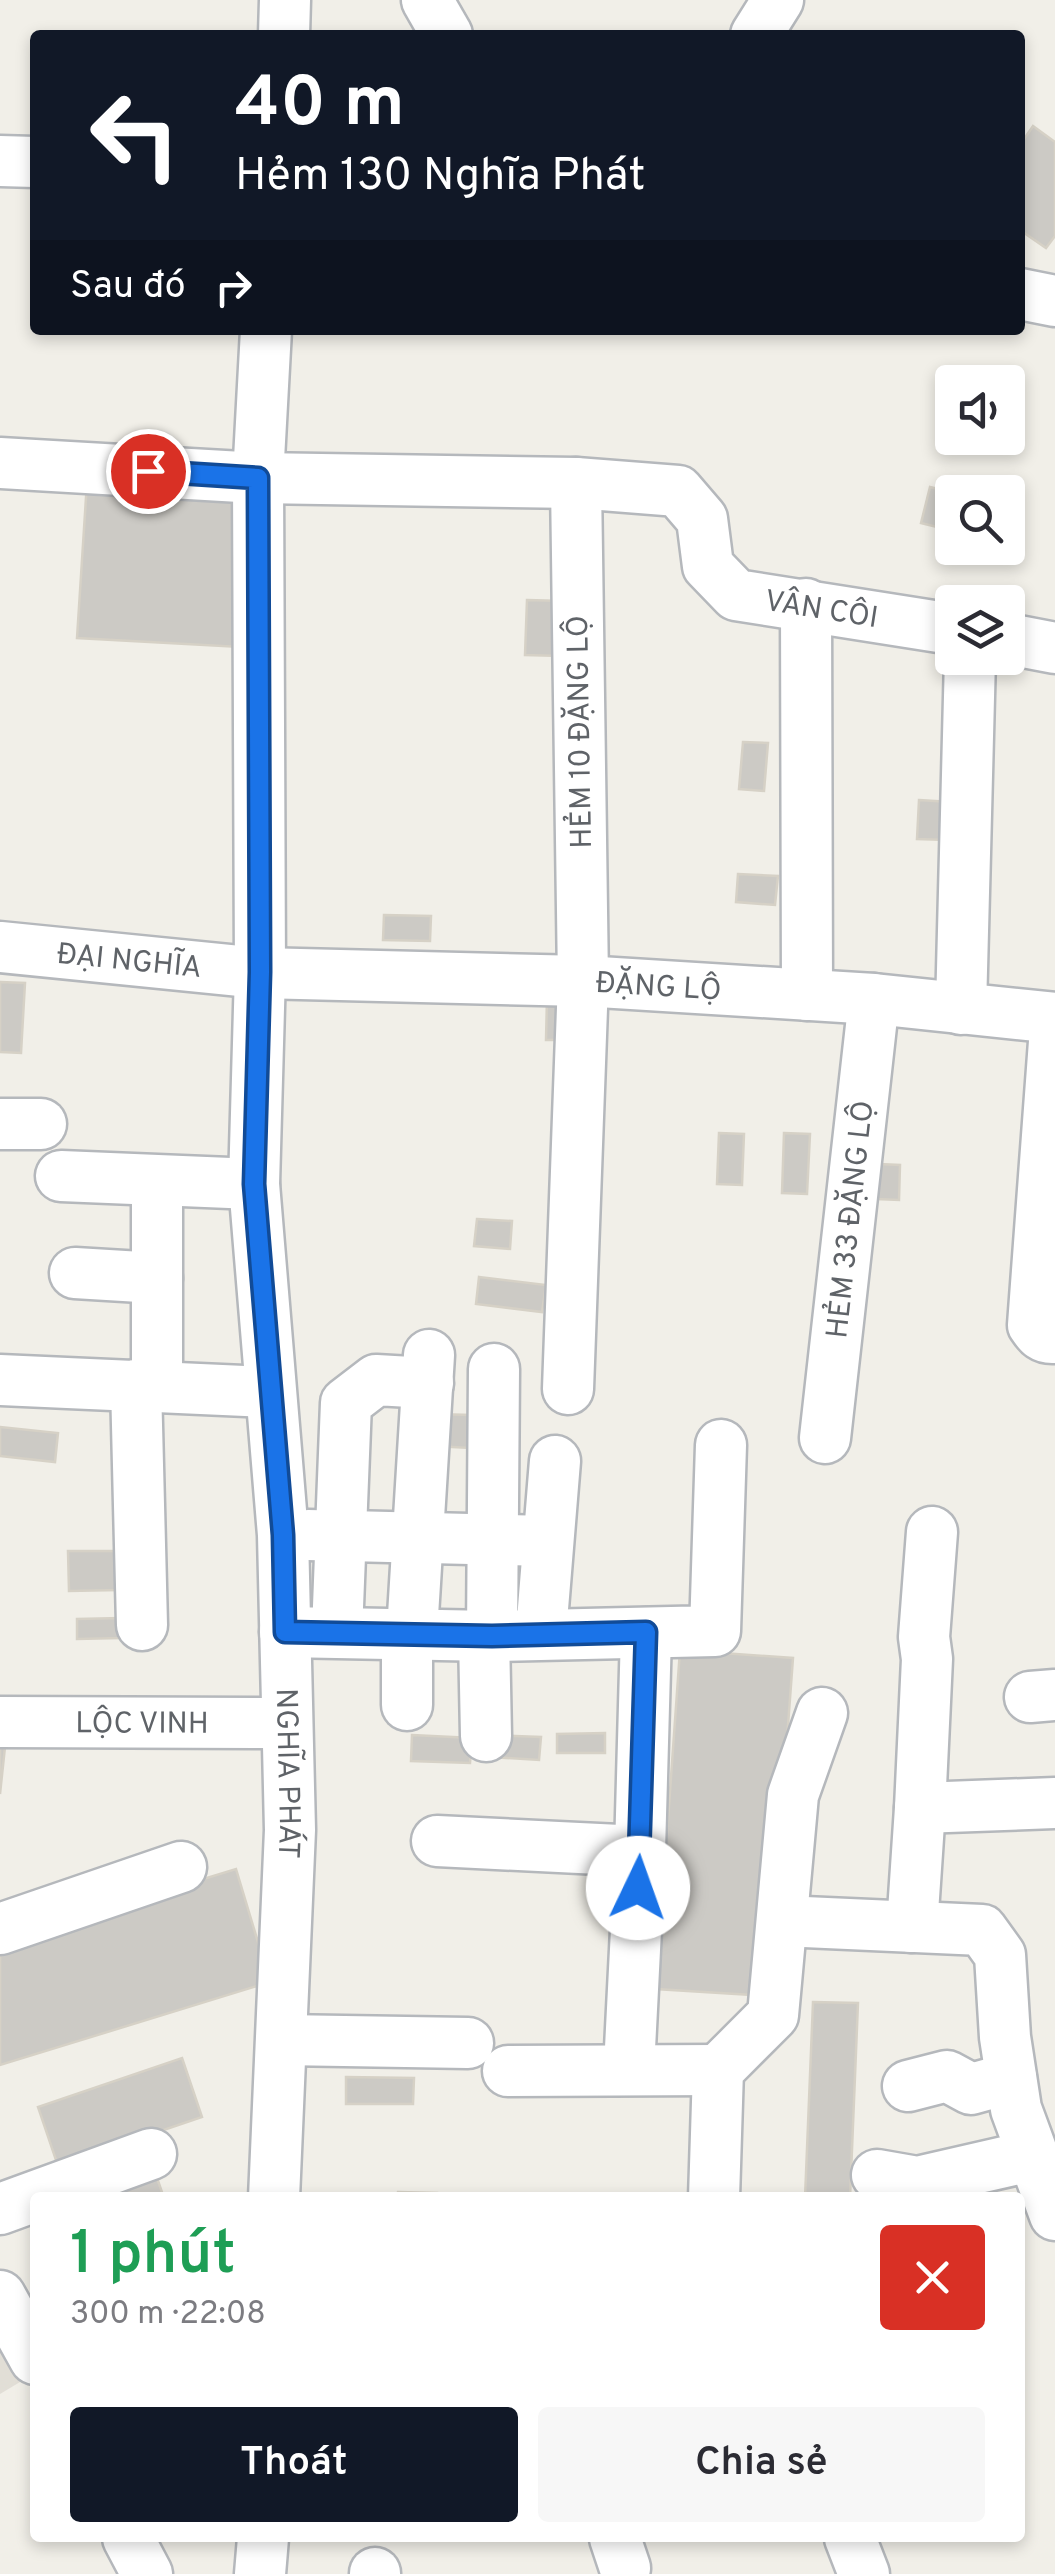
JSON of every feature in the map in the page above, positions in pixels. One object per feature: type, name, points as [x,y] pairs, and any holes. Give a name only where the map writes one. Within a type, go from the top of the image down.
[{"type":"street","points":[[284,30],[285,0]]},
{"type":"street","points":[[427,0],[444,30]]},
{"type":"street","points":[[759,30],[778,0]]},
{"type":"street","points":[[0,161],[30,162]]},
{"type":"street","points":[[1025,295],[1055,301]]},
{"type":"street","name":"NGHĨA PHÁT","points":[[266,335],[258,478],[260,972],[254,1184],[283,1535],[290,1830],[274,2192]]},
{"type":"street","name":"VÂN CÔI","points":[[0,462],[258,478],[576,483],[678,491],[702,519],[708,566],[736,596],[935,626]]},
{"type":"street","name":"HẺM 10 ĐẶNG LỘ","points":[[568,1390],[583,981],[576,483]]},
{"type":"street","points":[[806,604],[807,995]]},
{"type":"street","points":[[1025,642],[1055,648]]},
{"type":"street","points":[[961,1009],[970,675]]},
{"type":"street","name":"ĐẠI NGHĨA","points":[[0,947],[260,972]]},
{"type":"street","name":"ĐẶNG LỘ","points":[[260,972],[583,981],[874,1000],[1055,1018]]},
{"type":"street","name":"HẺM 33 ĐẶNG LỘ","points":[[826,1438],[874,1000]]},
{"type":"street","points":[[1055,1028],[1033,1324],[1047,1339],[1055,1338]]},
{"type":"street","points":[[61,1176],[254,1184]]},
{"type":"street","points":[[142,1625],[147,1386],[157,1278],[157,1181]]},
{"type":"street","points":[[75,1274],[157,1278]]},
{"type":"street","points":[[338,1632],[346,1402],[376,1380],[428,1369],[408,1704]]},
{"type":"street","points":[[486,1736],[494,1540],[494,1369]]},
{"type":"street","points":[[0,1380],[269,1392]]},
{"type":"street","points":[[285,1632],[488,1635],[715,1631],[721,1446]]},
{"type":"street","points":[[541,1633],[555,1461]]},
{"type":"street","points":[[912,1928],[932,1532]]},
{"type":"street","points":[[283,1535],[546,1541]]},
{"type":"street","points":[[629,2068],[646,1632]]},
{"type":"street","points":[[714,2192],[718,2070],[773,2015],[793,1795],[822,1712]]},
{"type":"street","name":"LỘC VINH","points":[[0,1722],[285,1723]]},
{"type":"street","points":[[920,1808],[1055,1804]]},
{"type":"street","points":[[437,1842],[640,1852]]},
{"type":"street","points":[[0,1930],[182,1867]]},
{"type":"street","points":[[782,1921],[982,1930],[1000,1955],[1005,2037],[1016,2109],[1055,2215]]},
{"type":"street","points":[[282,2040],[629,2068],[718,2070]]},
{"type":"street","points":[[908,2086],[947,2076],[970,2089],[1011,2078]]},
{"type":"street","points":[[47,2192],[151,2154]]},
{"type":"street","points":[[877,2175],[918,2182],[1031,2156]]},
{"type":"street","points":[[0,2209],[30,2198]]},
{"type":"street","points":[[0,2296],[30,2350]]},
{"type":"street","points":[[130,2542],[146,2574]]},
{"type":"street","points":[[260,2574],[263,2542]]},
{"type":"street","points":[[852,2542],[864,2574]]},
{"type":"shaded area","points":[[0,2327],[30,2376],[0,2394]]},
{"type":"building","points":[[1033,126],[1055,142],[1055,236],[1046,248],[1025,233],[1025,138]]},
{"type":"building","points":[[87,482],[250,491],[240,647],[77,638]]},
{"type":"building","points":[[930,487],[935,488],[935,526],[921,523]]},
{"type":"building","points":[[527,600],[563,601],[561,656],[525,655]]},
{"type":"building","points":[[743,742],[768,743],[764,791],[739,789]]},
{"type":"building","points":[[919,800],[950,802],[947,840],[917,839]]},
{"type":"building","points":[[738,874],[778,876],[775,905],[736,902]]},
{"type":"building","points":[[384,915],[431,916],[430,941],[383,940]]},
{"type":"building","points":[[0,982],[25,983],[21,1053],[0,1052]]},
{"type":"building","points":[[547,998],[575,999],[573,1040],[546,1040]]},
{"type":"building","points":[[719,1133],[744,1134],[742,1185],[717,1184]]},
{"type":"building","points":[[784,1133],[810,1134],[807,1194],[782,1193]]},
{"type":"building","points":[[879,1164],[900,1165],[899,1200],[877,1199]]},
{"type":"building","points":[[477,1219],[512,1221],[510,1249],[474,1246]]},
{"type":"building","points":[[479,1277],[546,1285],[542,1312],[476,1304]]},
{"type":"building","points":[[435,1414],[471,1415],[470,1448],[434,1446]]},
{"type":"building","points":[[0,1427],[58,1433],[55,1462],[0,1456]]},
{"type":"building","points":[[68,1551],[119,1551],[119,1590],[69,1591]]},
{"type":"building","points":[[121,1618],[121,1638],[77,1639],[77,1619]]},
{"type":"building","points":[[680,1650],[793,1658],[768,1996],[656,1989]]},
{"type":"building","points":[[605,1733],[605,1753],[557,1753],[557,1734]]},
{"type":"building","points":[[412,1735],[472,1738],[470,1763],[411,1761]]},
{"type":"building","points":[[491,1735],[541,1737],[539,1760],[490,1757]]},
{"type":"building","points":[[0,1747],[5,1747],[0,1794]]},
{"type":"building","points":[[236,1869],[270,1982],[0,2065],[0,1941]]},
{"type":"building","points":[[813,2002],[858,2003],[850,2192],[805,2192]]},
{"type":"building","points":[[182,2058],[202,2117],[58,2166],[38,2107]]},
{"type":"building","points":[[346,2077],[414,2078],[413,2104],[346,2104]]},
{"type":"building","points":[[156,2175],[162,2192],[105,2192]]},
{"type":"route","points":[[148,471],[258,478],[260,1038],[254,1184],[283,1535],[285,1632],[492,1636],[646,1632],[638,1888]]}]
